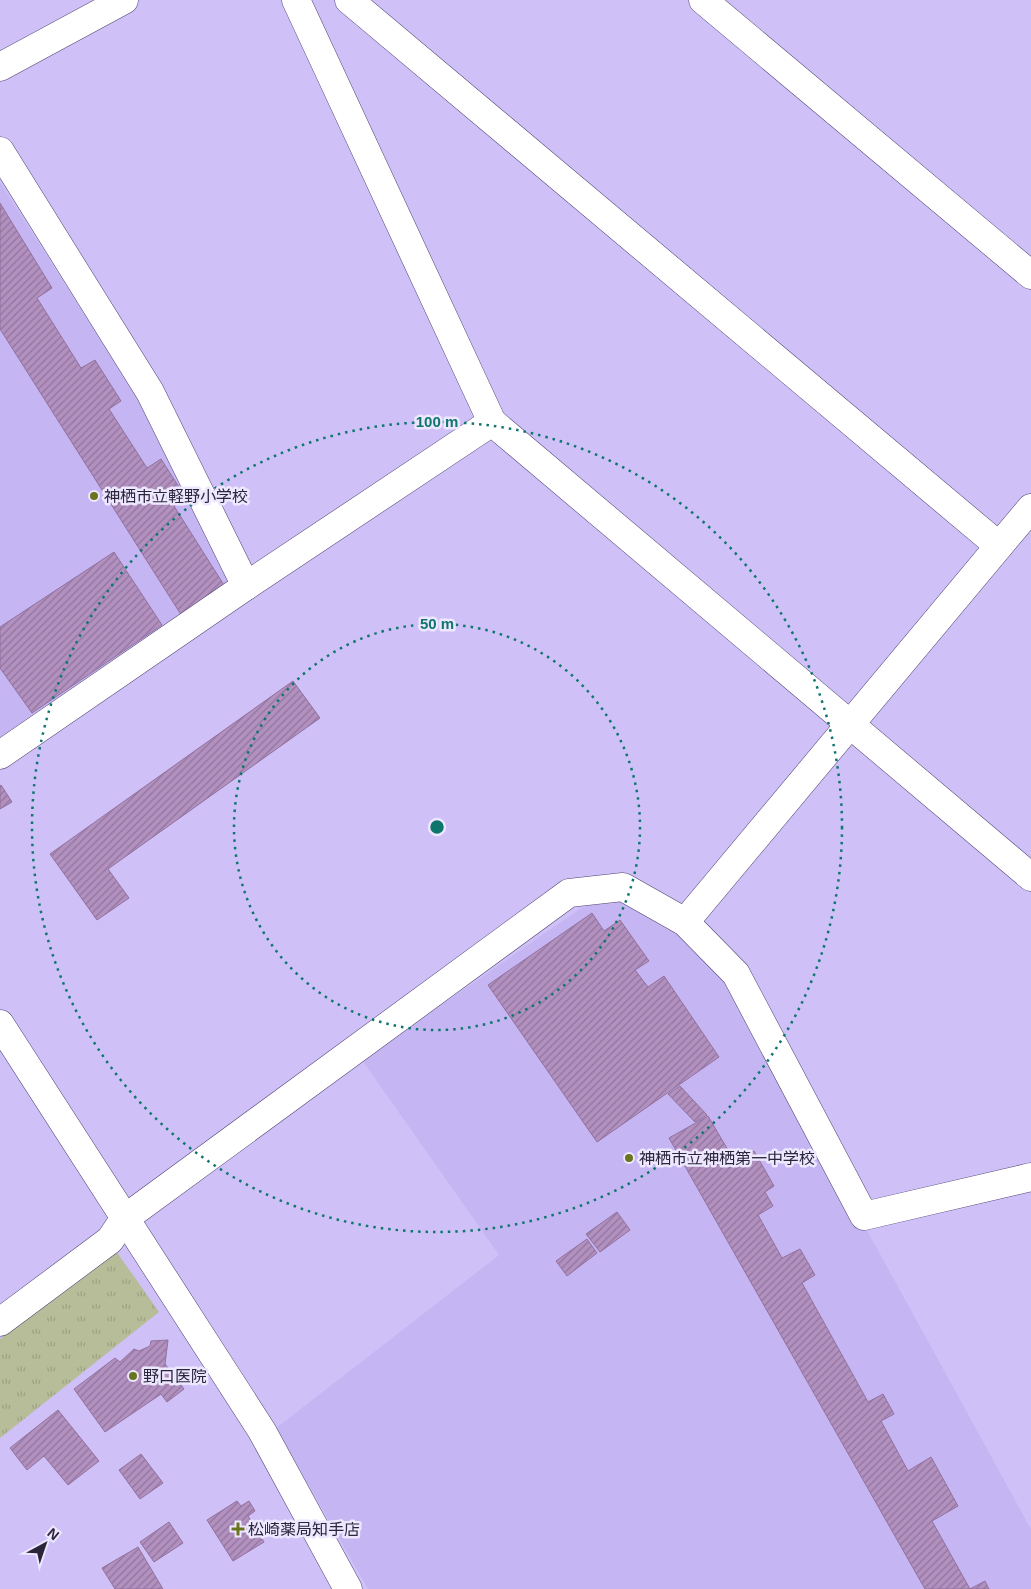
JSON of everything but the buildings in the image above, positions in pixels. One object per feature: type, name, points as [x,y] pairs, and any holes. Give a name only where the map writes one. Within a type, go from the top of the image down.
[{"type":"street","points":[[0,67],[124,0]]},
{"type":"street","points":[[296,0],[492,422],[851,723],[1031,877]]},
{"type":"street","points":[[349,0],[998,546]]},
{"type":"street","points":[[703,0],[1031,275]]},
{"type":"street","points":[[0,151],[150,392],[246,586]]},
{"type":"street","points":[[0,755],[246,586],[492,422]]},
{"type":"street","points":[[685,922],[1031,508]]},
{"type":"street","points":[[0,1322],[110,1240],[124,1219],[569,893],[624,887],[685,922],[736,974],[864,1216],[1031,1177]]},
{"type":"street","points":[[0,1024],[262,1431],[348,1589]]},
{"type":"shaded area","name":"神栖市立軽野小学校","points":[[0,182],[141,404],[236,589],[0,747]]},
{"type":"shaded area","name":"神栖市立神栖第一中学校","points":[[600,895],[652,915],[699,944],[765,1044],[1031,1529],[1031,1589],[368,1589],[276,1428],[499,1255],[362,1060]]},
{"type":"green space","points":[[116,1251],[159,1312],[0,1438],[0,1339]]},
{"type":"place","name":"神栖市立軽野小学校","points":[[94,496]]},
{"type":"place","name":"神栖市立神栖第一中学校","points":[[629,1158]]},
{"type":"place","name":"野口医院","points":[[133,1376]]},
{"type":"place","name":"松崎薬局知手店","points":[[238,1529]]}]
